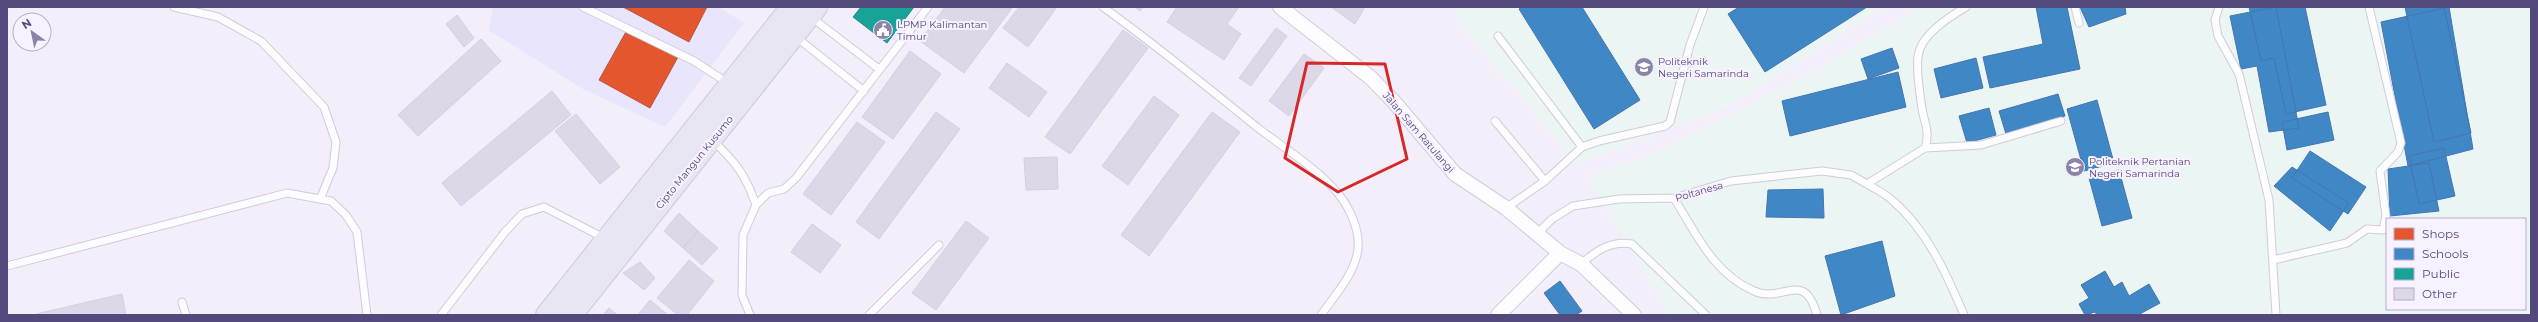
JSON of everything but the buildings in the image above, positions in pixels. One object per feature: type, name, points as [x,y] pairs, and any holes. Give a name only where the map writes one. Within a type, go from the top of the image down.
[{"type":"highway","name":"Cipto Mangun Kusumo","points":[[571,315],[658,192],[730,85],[806,10]]},
{"type":"highway","name":"Cipto Mangun Kusumo","points":[[547,315],[608,240],[712,140],[794,36],[806,10]]},
{"type":"street","name":"Jalan Sam Ratulangi","points":[[1280,7],[1371,78],[1395,102],[1455,174],[1506,208],[1560,253],[1581,264],[1634,315]]},
{"type":"street","points":[[1498,315],[1560,253]]},
{"type":"lane","points":[[174,7],[218,17],[261,41],[324,107],[336,142],[333,168],[320,199]]},
{"type":"lane","points":[[583,7],[694,61],[730,85]]},
{"type":"lane","points":[[750,315],[742,295],[743,235],[756,205],[768,193],[784,188],[796,178],[928,7]]},
{"type":"lane","points":[[1102,7],[1136,31],[1304,164],[1335,190],[1347,206],[1355,228],[1358,249],[1351,271],[1321,315]]},
{"type":"lane","points":[[1506,208],[1545,181],[1582,147],[1599,141],[1665,126],[1670,122],[1690,45],[1704,7]]},
{"type":"lane","points":[[1925,148],[1928,136],[1922,109],[1918,56],[1926,38],[1952,15],[1966,7]]},
{"type":"lane","points":[[2075,7],[2079,22]]},
{"type":"lane","points":[[2219,7],[2215,20],[2218,36],[2239,74],[2256,137],[2269,200],[2274,260],[2276,315]]},
{"type":"lane","points":[[2274,260],[2348,243],[2367,229],[2382,230],[2386,216],[2380,171],[2398,152],[2401,142],[2369,7]]},
{"type":"lane","points":[[806,10],[879,69]]},
{"type":"lane","points":[[794,36],[864,91]]},
{"type":"lane","points":[[1498,36],[1582,147]]},
{"type":"lane","points":[[1495,121],[1545,181]]},
{"type":"lane","points":[[1867,184],[1925,148],[1982,145],[2061,121]]},
{"type":"lane","points":[[712,140],[739,166],[749,183],[756,205]]},
{"type":"lane","name":"Poltanesa","points":[[1537,234],[1552,219],[1573,206],[1619,199],[1674,198],[1731,181],[1792,173],[1822,171],[1851,175],[1893,200],[1915,225],[1945,271],[1964,315]]},
{"type":"lane","points":[[7,266],[287,193],[331,200],[346,215],[357,232],[367,315]]},
{"type":"lane","points":[[1674,198],[1711,258],[1737,284],[1760,294],[1802,290],[1810,295],[1813,300],[1817,315]]},
{"type":"lane","points":[[441,315],[504,232],[522,214],[544,207],[608,240]]},
{"type":"lane","points":[[1581,264],[1596,251],[1612,244],[1632,244],[1706,315]]},
{"type":"lane","points":[[869,315],[939,245]]},
{"type":"lane","points":[[182,302],[186,315]]},
{"type":"highlighted area","points":[[1307,63],[1385,64],[1407,159],[1338,192],[1285,158]]},
{"type":"shaded area","points":[[493,7],[719,7],[744,23],[665,127],[583,89],[489,30]]},
{"type":"shaded area","name":"Politeknik Negeri Samarinda","points":[[1455,7],[1885,7],[1727,107],[1577,164],[1461,24]]},
{"type":"shaded area","name":"Politeknik Pertanian Negeri Samarinda","points":[[1919,7],[2531,7],[2531,315],[1670,315],[1587,177],[1650,156],[1822,67]]},
{"type":"place","name":"LPMP Kalimantan Timur","points":[[883,30]]},
{"type":"place","name":"Politeknik Negeri Samarinda","points":[[1644,67]]},
{"type":"place","name":"Politeknik Pertanian Negeri Samarinda","points":[[2075,167]]}]
